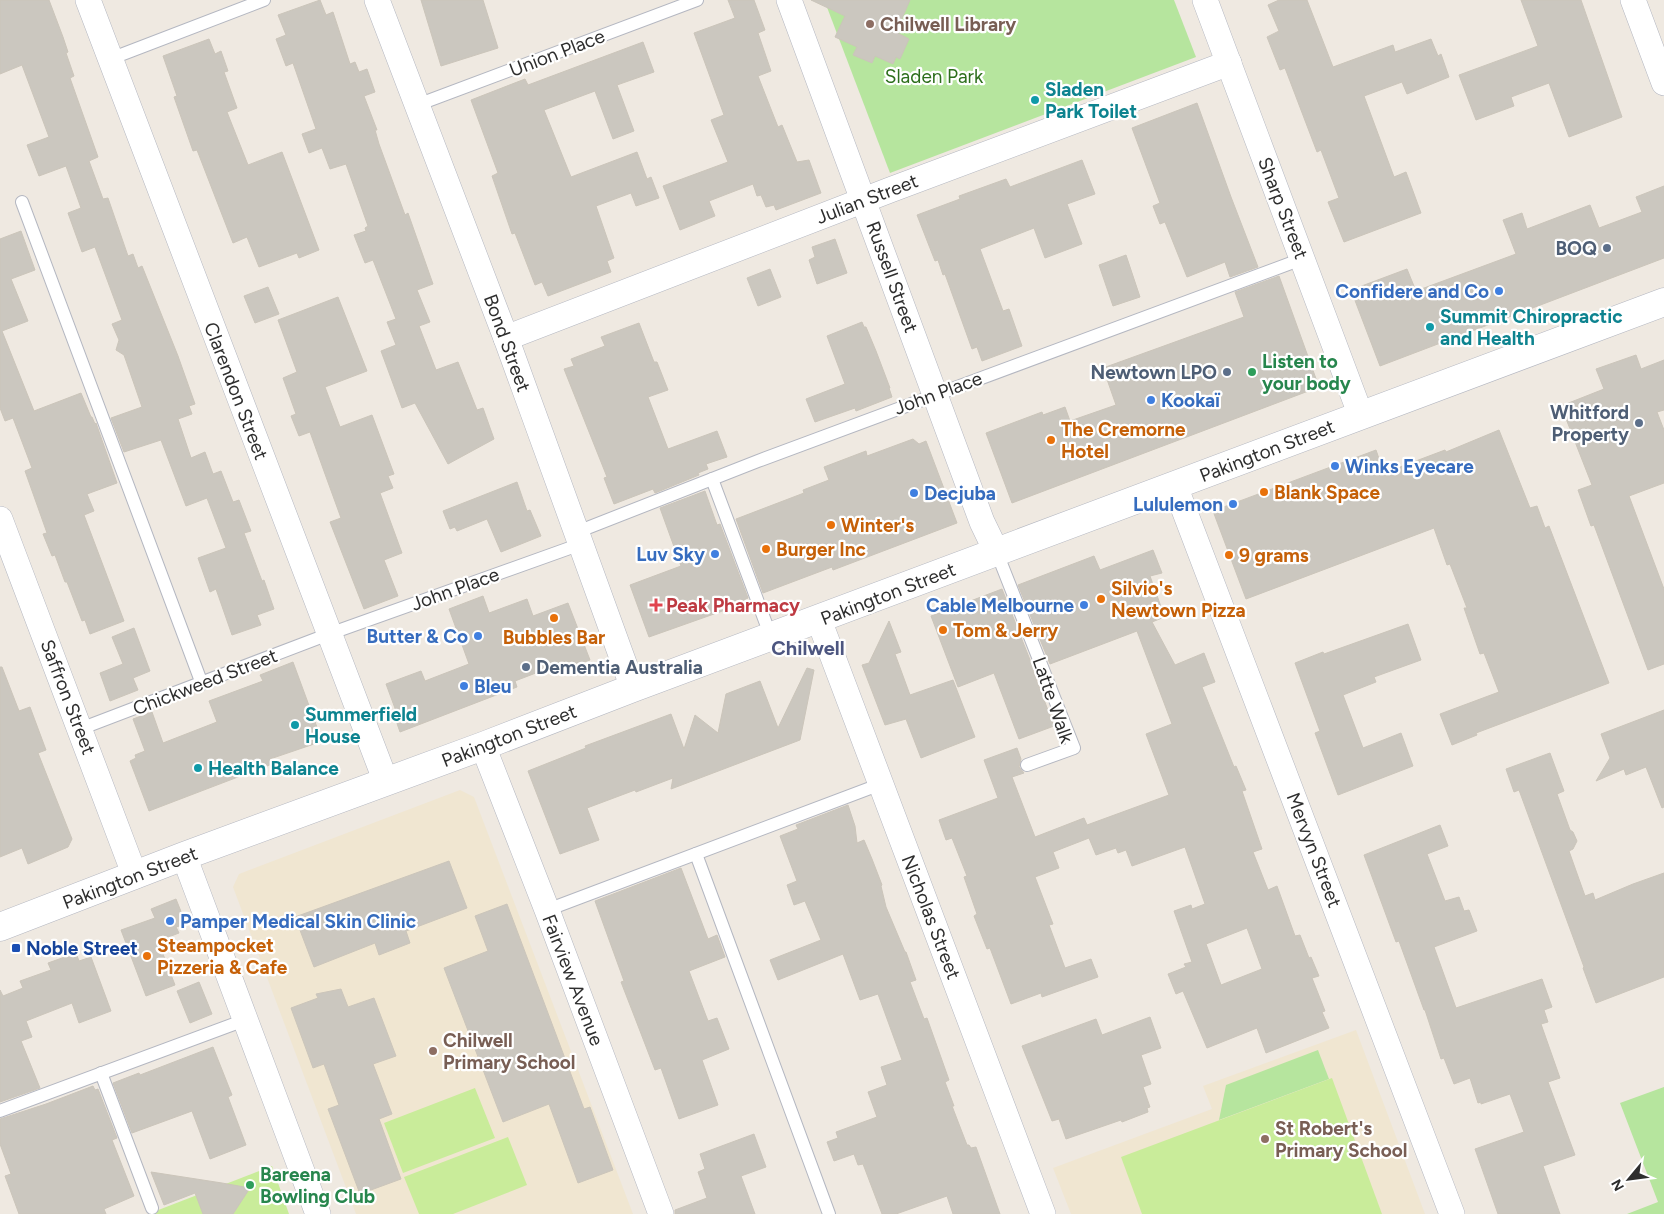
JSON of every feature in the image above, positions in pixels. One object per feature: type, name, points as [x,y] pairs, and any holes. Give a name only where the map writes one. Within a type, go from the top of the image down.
[{"type":"street","name":"Clarendon Street","points":[[88,0],[386,782]]},
{"type":"street","name":"Bond Street","points":[[377,0],[506,338],[633,688]]},
{"type":"street","name":"Russell Street","points":[[789,0],[982,522],[997,552]]},
{"type":"street","name":"Sharp Street","points":[[1205,0],[1361,416]]},
{"type":"street","points":[[1633,0],[1664,83]]},
{"type":"street","name":"Julian Street","points":[[506,338],[864,200],[1228,63]]},
{"type":"street","name":"Pakington Street","points":[[0,927],[184,856],[483,746],[633,688],[1664,302]]},
{"type":"street","name":"Mervyn Street","points":[[1175,486],[1452,1214]]},
{"type":"street","name":"Saffron Street","points":[[0,519],[135,876]]},
{"type":"street","name":"Nicholas Street","points":[[818,620],[1043,1214]]},
{"type":"street","name":"Fairview Avenue","points":[[483,746],[547,910],[661,1214]]},
{"type":"street","points":[[184,856],[318,1214]]},
{"type":"lane","points":[[110,59],[264,0]]},
{"type":"lane","name":"Union Place","points":[[417,106],[697,0]]},
{"type":"lane","points":[[22,202],[202,684]]},
{"type":"lane","name":"John Place","points":[[329,634],[579,538],[712,479],[1302,258]]},
{"type":"lane","points":[[712,479],[771,637]]},
{"type":"lane","name":"Latte Walk","points":[[997,552],[1074,748],[1027,765]]},
{"type":"lane","name":"Chickweed Street","points":[[80,729],[329,634]]},
{"type":"lane","points":[[547,910],[881,784]]},
{"type":"lane","points":[[696,854],[829,1214]]},
{"type":"lane","points":[[0,1111],[245,1020]]},
{"type":"lane","points":[[101,1073],[152,1208]]},
{"type":"shaded area","name":"Chilwell Primary School","points":[[460,790],[474,797],[633,1214],[356,1214],[233,887],[239,874]]},
{"type":"shaded area","name":"St Robert's Primary School","points":[[1356,1030],[1425,1214],[1071,1214],[1053,1168],[1212,1109],[1203,1086]]},
{"type":"green space","name":"Sladen Park","points":[[830,0],[1174,0],[1196,57],[890,173],[825,2]]},
{"type":"green space","points":[[1318,1050],[1329,1079],[1219,1120],[1226,1085]]},
{"type":"green space","points":[[1332,1078],[1382,1214],[1142,1214],[1121,1157]]},
{"type":"green space","points":[[1664,1087],[1664,1214],[1627,1214],[1658,1202],[1620,1103]]},
{"type":"green space","points":[[475,1088],[495,1138],[403,1173],[384,1123]]},
{"type":"green space","points":[[508,1137],[527,1185],[453,1214],[419,1214],[404,1177]]},
{"type":"green space","name":"Bareena Bowling Club","points":[[272,1166],[289,1214],[148,1214]]},
{"type":"building","points":[[0,0],[49,0],[68,52],[66,53],[74,76],[70,78],[98,157],[89,161],[103,199],[108,198],[128,256],[133,254],[138,268],[142,266],[195,404],[189,406],[192,414],[178,419],[191,458],[205,452],[213,474],[221,471],[233,502],[239,500],[251,531],[244,533],[274,609],[257,615],[261,625],[232,635],[216,589],[210,592],[198,558],[226,548],[207,498],[186,506],[161,440],[124,452],[111,418],[142,407],[124,355],[116,350],[119,340],[112,324],[122,320],[95,247],[82,252],[68,213],[81,208],[66,166],[39,176],[27,145],[49,137],[22,65],[0,74]]},
{"type":"building","points":[[320,0],[326,15],[333,12],[350,64],[355,62],[359,72],[367,69],[375,92],[364,96],[405,215],[408,213],[433,284],[417,290],[430,322],[419,326],[436,370],[458,362],[477,410],[483,408],[494,439],[448,464],[415,403],[402,408],[381,351],[396,345],[387,322],[396,319],[373,260],[365,263],[354,235],[366,231],[365,228],[368,226],[346,164],[330,169],[322,148],[309,153],[302,134],[316,129],[293,63],[286,66],[276,39],[286,35],[278,15]]},
{"type":"building","points":[[421,0],[483,0],[498,48],[441,66]]},
{"type":"building","points":[[728,0],[754,0],[765,30],[758,33],[771,71],[758,76],[778,127],[782,125],[797,162],[809,160],[821,193],[776,210],[774,205],[766,207],[761,195],[757,196],[753,184],[709,201],[715,216],[680,230],[663,186],[728,162],[711,120],[724,115],[694,33],[735,18]]},
{"type":"building","name":"Chilwell Library","points":[[811,0],[910,0],[896,32],[909,39],[900,59],[896,57],[893,64],[875,56],[872,63],[853,55],[857,47],[835,37],[845,16]]},
{"type":"building","points":[[1279,0],[1307,0],[1333,67],[1393,45],[1395,52],[1431,39],[1438,56],[1441,54],[1449,77],[1407,94],[1402,82],[1364,96],[1394,177],[1406,172],[1421,213],[1344,242],[1328,202],[1339,198],[1321,150],[1317,152],[1285,68],[1280,70],[1267,37],[1279,31],[1268,5]]},
{"type":"building","points":[[1521,0],[1581,0],[1622,117],[1569,137],[1549,83],[1511,97],[1514,106],[1476,120],[1459,75],[1538,46]]},
{"type":"building","points":[[209,39],[215,54],[221,51],[228,71],[224,72],[237,108],[227,112],[248,165],[282,152],[319,250],[299,258],[297,253],[259,267],[247,237],[233,243],[197,150],[193,151],[174,97],[177,96],[163,56]]},
{"type":"building","points":[[643,42],[654,72],[617,85],[634,131],[613,139],[595,91],[544,110],[571,177],[637,152],[647,179],[651,177],[659,198],[636,206],[631,193],[596,206],[614,258],[607,261],[611,272],[548,296],[542,282],[535,285],[515,233],[512,234],[492,176],[498,173],[471,100],[525,79],[528,85]]},
{"type":"building","points":[[1197,103],[1258,267],[1230,277],[1225,262],[1187,277],[1165,222],[1160,224],[1153,206],[1160,203],[1132,128]]},
{"type":"building","points":[[1082,160],[1095,194],[1067,204],[1082,244],[1045,258],[1034,228],[980,249],[1003,311],[1009,309],[1022,346],[982,361],[977,347],[972,349],[945,274],[943,275],[938,260],[935,261],[917,215],[960,199],[959,196],[1006,179],[1010,187]]},
{"type":"building","points":[[1664,186],[1664,258],[1380,366],[1351,290],[1407,269],[1416,291],[1516,254],[1503,220],[1522,213],[1527,229],[1590,205],[1599,228],[1642,212],[1636,197]]},
{"type":"building","points":[[21,231],[35,270],[11,279],[28,321],[2,331],[34,411],[81,393],[91,417],[96,423],[117,483],[87,494],[94,511],[84,515],[124,621],[90,634],[85,620],[82,621],[55,555],[52,556],[43,534],[47,533],[25,471],[32,468],[13,418],[5,421],[0,408],[0,239]]},
{"type":"building","points":[[835,239],[847,273],[817,284],[809,260],[815,257],[812,247]]},
{"type":"building","points":[[1126,255],[1140,297],[1113,306],[1099,265]]},
{"type":"building","points":[[770,269],[781,297],[758,306],[747,278]]},
{"type":"building","points":[[1279,276],[1319,387],[1012,503],[986,433],[1042,412],[1043,415],[1065,407],[1070,421],[1116,405],[1103,368],[1244,317],[1235,292]]},
{"type":"building","points":[[268,287],[279,314],[255,323],[244,296]]},
{"type":"building","points":[[338,297],[367,371],[325,387],[340,427],[372,415],[394,474],[388,476],[393,488],[380,493],[402,553],[384,560],[398,596],[364,609],[330,522],[341,518],[310,432],[299,436],[291,416],[296,414],[283,378],[297,372],[278,320]]},
{"type":"building","points":[[862,322],[876,351],[892,397],[856,411],[855,408],[815,422],[806,399],[845,384],[827,336]]},
{"type":"building","points":[[639,323],[654,362],[657,362],[668,390],[648,397],[668,449],[717,431],[727,457],[706,464],[708,469],[698,473],[699,475],[655,493],[653,489],[614,504],[604,478],[607,477],[564,369],[574,366],[571,359],[605,346],[601,337]]},
{"type":"building","points":[[1636,355],[1641,369],[1664,360],[1664,410],[1657,412],[1664,430],[1664,483],[1629,496],[1664,589],[1664,664],[1648,670],[1594,525],[1591,526],[1578,490],[1592,485],[1561,406],[1604,389],[1596,369]]},
{"type":"building","points":[[1499,430],[1530,508],[1537,506],[1545,528],[1549,526],[1609,683],[1476,733],[1477,735],[1452,745],[1440,714],[1499,692],[1484,653],[1480,654],[1464,608],[1467,608],[1450,564],[1447,565],[1434,528],[1246,599],[1213,511],[1376,450],[1384,473],[1445,450],[1446,452]]},
{"type":"building","points":[[913,439],[919,444],[926,441],[957,523],[833,570],[832,567],[763,593],[736,519],[804,493],[803,490],[829,480],[824,467],[866,451],[867,456]]},
{"type":"building","points":[[517,482],[527,511],[530,510],[541,536],[501,552],[487,519],[457,531],[455,527],[450,529],[443,511]]},
{"type":"building","points":[[705,491],[717,525],[720,524],[748,598],[744,600],[745,603],[649,637],[630,585],[681,566],[660,508]]},
{"type":"building","points":[[1153,550],[1162,573],[1150,576],[1164,615],[1161,616],[1162,618],[1152,622],[1175,665],[1204,653],[1215,682],[1202,687],[1234,767],[1236,766],[1246,790],[1242,791],[1262,849],[1253,852],[1268,890],[1277,886],[1295,936],[1300,935],[1309,958],[1311,957],[1319,976],[1312,978],[1325,1011],[1322,1012],[1329,1028],[1266,1053],[1257,1028],[1207,1048],[1183,991],[1176,994],[1168,974],[1186,967],[1184,964],[1192,962],[1174,911],[1191,905],[1192,909],[1205,904],[1185,847],[1132,866],[1126,850],[1118,853],[1116,848],[1096,855],[1089,838],[1053,852],[1059,868],[1035,877],[1053,924],[1049,925],[1065,968],[1091,959],[1098,977],[1042,997],[1041,993],[1011,1004],[990,948],[987,949],[974,916],[977,914],[964,877],[967,876],[952,838],[946,840],[939,820],[998,798],[984,760],[1017,748],[1021,759],[1019,767],[1024,773],[1012,777],[1035,837],[1084,818],[1087,825],[1169,795],[1146,734],[1172,724],[1137,631],[1050,664],[1018,585],[1094,556],[1100,570]],"holes":[[[1247,928],[1262,969],[1221,985],[1206,944]]]},
{"type":"building","points":[[1002,589],[1054,726],[1019,739],[994,673],[958,687],[931,616]]},
{"type":"building","points":[[483,596],[489,613],[527,599],[533,616],[568,603],[590,660],[557,672],[554,666],[515,681],[517,687],[400,732],[393,712],[396,711],[386,684],[421,671],[425,681],[469,664],[449,609]]},
{"type":"building","points":[[889,621],[901,652],[895,654],[910,695],[953,680],[975,737],[921,758],[906,719],[885,725],[862,665],[869,663]]},
{"type":"building","points":[[1408,624],[1421,660],[1374,677],[1376,682],[1343,695],[1363,748],[1401,733],[1413,766],[1338,795],[1315,733],[1320,731],[1295,663]]},
{"type":"building","points":[[134,628],[150,671],[133,678],[138,690],[110,701],[100,673],[123,664],[112,637]]},
{"type":"building","points":[[293,662],[318,730],[317,743],[270,759],[272,764],[149,811],[130,761],[136,758],[135,755],[145,751],[133,719],[152,712],[163,743],[217,722],[209,701],[263,681],[260,675]]},
{"type":"building","points":[[0,667],[2,667],[19,711],[30,707],[46,750],[38,753],[72,839],[68,847],[28,864],[22,848],[0,857]]},
{"type":"building","points":[[807,668],[814,670],[800,740],[671,789],[673,778],[587,808],[599,840],[560,854],[528,771],[586,748],[585,746],[671,714],[684,749],[695,715],[718,733],[726,694],[760,681],[778,728]]},
{"type":"building","points":[[1664,710],[1664,807],[1662,808],[1646,767],[1626,775],[1624,769],[1596,781],[1610,758],[1601,734]]},
{"type":"building","points":[[1550,753],[1564,791],[1557,794],[1570,830],[1577,841],[1573,849],[1569,851],[1585,896],[1593,893],[1595,900],[1664,873],[1664,977],[1596,1003],[1519,790],[1514,792],[1506,769]]},
{"type":"building","points":[[848,805],[855,826],[857,843],[864,840],[882,885],[886,907],[916,980],[910,982],[924,1019],[927,1018],[949,1080],[945,1082],[954,1106],[952,1106],[967,1145],[971,1148],[976,1147],[1000,1214],[953,1214],[947,1196],[896,1214],[882,1214],[863,1164],[858,1165],[854,1154],[834,1161],[827,1142],[838,1138],[836,1132],[877,1117],[868,1092],[887,1085],[881,1067],[902,1060],[878,994],[860,1000],[843,954],[778,980],[770,960],[821,940],[805,901],[794,905],[787,885],[797,881],[780,836],[798,829],[796,825]]},
{"type":"building","points":[[1440,825],[1448,846],[1427,854],[1445,901],[1459,897],[1464,911],[1469,910],[1477,931],[1434,947],[1456,1008],[1542,979],[1552,1007],[1544,1010],[1548,1022],[1541,1024],[1560,1078],[1548,1082],[1575,1155],[1543,1166],[1560,1214],[1498,1214],[1475,1149],[1524,1132],[1510,1094],[1481,1104],[1481,1102],[1478,1103],[1470,1078],[1454,1084],[1444,1058],[1441,1059],[1399,941],[1396,942],[1364,855]]},
{"type":"building","points":[[449,861],[467,908],[406,931],[410,943],[379,955],[375,943],[314,967],[295,917]]},
{"type":"building","points":[[681,868],[708,939],[717,935],[725,957],[689,971],[708,1021],[717,1018],[729,1049],[702,1060],[718,1105],[679,1119],[661,1068],[655,1070],[621,982],[624,981],[595,901]]},
{"type":"building","name":"Steampocket Pizzeria & Cafe","points":[[176,899],[186,924],[176,927],[179,933],[158,941],[175,985],[146,996],[121,930],[155,918],[151,909]]},
{"type":"building","points":[[507,904],[584,1109],[590,1107],[613,1170],[578,1183],[549,1104],[503,1122],[444,968],[488,951],[475,916]]},
{"type":"building","points":[[76,953],[79,961],[91,957],[111,1011],[79,1023],[72,1003],[26,1021],[32,1037],[21,1041],[40,1088],[0,1102],[0,990],[3,996],[23,988],[20,981],[51,970],[48,963]]},
{"type":"building","points":[[199,982],[212,1014],[190,1023],[177,991]]},
{"type":"building","points":[[341,989],[348,1007],[374,998],[396,1056],[373,1064],[392,1114],[379,1119],[401,1179],[360,1194],[328,1109],[339,1105],[324,1064],[313,1068],[291,1008],[318,998],[316,994]]},
{"type":"building","points":[[1150,1017],[1161,1048],[1141,1055],[1151,1084],[1143,1087],[1150,1107],[1147,1108],[1148,1112],[1066,1139],[1059,1119],[1052,1121],[1022,1046],[1096,1019],[1102,1035]]},
{"type":"building","points":[[213,1047],[232,1095],[228,1097],[246,1145],[210,1159],[192,1111],[132,1133],[113,1083],[139,1073],[140,1075]]},
{"type":"building","points":[[93,1086],[95,1090],[98,1089],[117,1138],[112,1140],[134,1196],[104,1209],[106,1214],[19,1214],[5,1176],[11,1174],[0,1144],[0,1119]]},
{"type":"building","points":[[754,1134],[766,1167],[741,1176],[755,1214],[675,1214],[675,1210],[707,1198],[698,1172],[705,1169],[700,1154]]},
{"type":"building","points":[[151,1172],[250,1188],[233,1214],[203,1214],[195,1193],[164,1205]]},
{"type":"place","name":"Chilwell Library","points":[[870,24]]},
{"type":"place","name":"Sladen Park Toilet","points":[[1035,100]]},
{"type":"place","name":"BOQ","points":[[1607,248]]},
{"type":"place","name":"Confidere and Co","points":[[1499,291]]},
{"type":"place","name":"Summit Chiropractic and Health","points":[[1430,327]]},
{"type":"place","name":"Newtown LPO","points":[[1227,372]]},
{"type":"place","name":"Listen to your body","points":[[1252,372]]},
{"type":"place","name":"Kookaï","points":[[1151,400]]},
{"type":"place","name":"Whitford Property","points":[[1639,423]]},
{"type":"place","name":"The Cremorne Hotel","points":[[1051,440]]},
{"type":"place","name":"Winks Eyecare","points":[[1335,466]]},
{"type":"place","name":"Blank Space","points":[[1264,492]]},
{"type":"place","name":"Decjuba","points":[[914,493]]},
{"type":"place","name":"Lululemon","points":[[1233,504]]},
{"type":"place","name":"Winter's","points":[[831,525]]},
{"type":"place","name":"Burger Inc","points":[[766,549]]},
{"type":"place","name":"Luv Sky","points":[[715,554]]},
{"type":"place","name":"9 grams","points":[[1229,555]]},
{"type":"place","name":"Silvio's Newtown Pizza","points":[[1101,599]]},
{"type":"place","name":"Peak Pharmacy","points":[[656,605]]},
{"type":"place","name":"Cable Melbourne","points":[[1084,605]]},
{"type":"place","name":"Bubbles Bar","points":[[554,618]]},
{"type":"place","name":"Tom & Jerry","points":[[943,630]]},
{"type":"place","name":"Butter & Co","points":[[478,636]]},
{"type":"place","name":"Dementia Australia","points":[[526,667]]},
{"type":"place","name":"Bleu","points":[[464,686]]},
{"type":"place","name":"Summerfield House","points":[[295,725]]},
{"type":"place","name":"Health Balance","points":[[198,768]]},
{"type":"place","name":"Pamper Medical Skin Clinic","points":[[170,921]]},
{"type":"place","name":"Noble Street","points":[[16,948]]},
{"type":"place","name":"Steampocket Pizzeria & Cafe","points":[[147,956]]},
{"type":"place","name":"Chilwell Primary School","points":[[433,1051]]},
{"type":"place","name":"St Robert's Primary School","points":[[1265,1139]]},
{"type":"place","name":"Bareena Bowling Club","points":[[250,1185]]},
{"type":"district","name":"Chilwell","points":[[808,648]]}]
